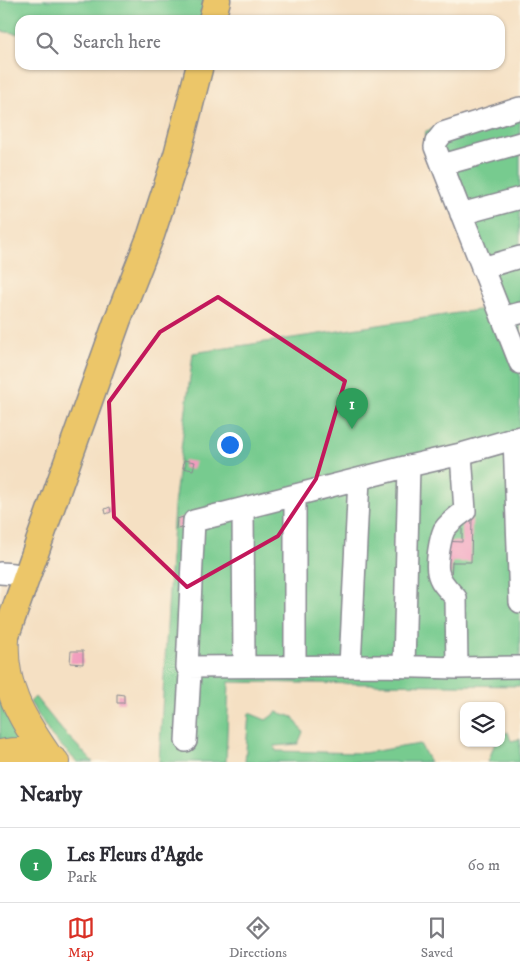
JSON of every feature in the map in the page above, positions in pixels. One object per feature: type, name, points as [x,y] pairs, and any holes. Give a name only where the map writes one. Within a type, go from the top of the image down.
[{"type":"highway","points":[[2,645],[10,687],[18,710],[51,758]]},
{"type":"highway","points":[[0,754],[31,752],[51,758]]},
{"type":"main road","points":[[213,15],[217,0]]},
{"type":"main road","points":[[0,612],[13,575],[151,234],[177,155],[199,70]]},
{"type":"main road","points":[[2,645],[13,575]]},
{"type":"lane","points":[[520,108],[443,133],[436,142],[435,147],[482,268],[511,316],[520,363]]},
{"type":"lane","points":[[442,165],[520,143]]},
{"type":"lane","points":[[461,214],[520,198]]},
{"type":"lane","points":[[482,268],[520,257]]},
{"type":"lane","points":[[186,741],[190,673],[187,666],[194,521],[461,454],[517,438],[520,602]]},
{"type":"lane","points":[[457,668],[456,598],[444,586],[438,573],[437,558],[444,530],[465,511],[461,454]]},
{"type":"lane","points":[[404,666],[409,466]]},
{"type":"lane","points":[[350,666],[359,479]]},
{"type":"lane","points":[[295,495],[295,666]]},
{"type":"lane","points":[[243,509],[244,666]]},
{"type":"lane","points":[[187,666],[520,667]]},
{"type":"highlighted area","points":[[218,297],[345,381],[316,479],[278,536],[187,587],[114,517],[109,402],[160,332]]},
{"type":"green space","points":[[0,0],[206,0],[202,15],[15,15],[15,33],[0,31]]},
{"type":"green space","points":[[520,103],[520,686],[229,682],[226,762],[159,762],[174,506],[193,353],[491,308],[425,139],[426,131]]},
{"type":"green space","points":[[0,666],[31,744],[0,745]]},
{"type":"green space","points":[[35,697],[62,730],[93,762],[77,762],[50,734],[30,702]]},
{"type":"green space","points":[[277,712],[293,717],[303,732],[298,744],[274,746],[276,751],[364,753],[420,744],[430,762],[245,762],[249,713],[266,720]]},
{"type":"green space","points":[[508,732],[511,741],[520,739],[520,762],[488,762],[494,747],[505,747],[505,733]]},
{"type":"building","points":[[184,460],[195,462],[193,470],[183,468]]},
{"type":"building","points":[[110,507],[111,512],[106,514],[105,509]]},
{"type":"building","points":[[183,517],[182,528],[176,529],[177,519]]},
{"type":"building","points":[[462,519],[472,519],[471,562],[452,562],[451,579],[443,579],[444,541],[462,542]]},
{"type":"building","points":[[71,651],[83,651],[83,664],[70,663]]},
{"type":"building","points":[[117,694],[124,695],[124,703],[117,703]]},
{"type":"place","name":"Les Fleurs d'Agde","points":[[352,429]]}]
